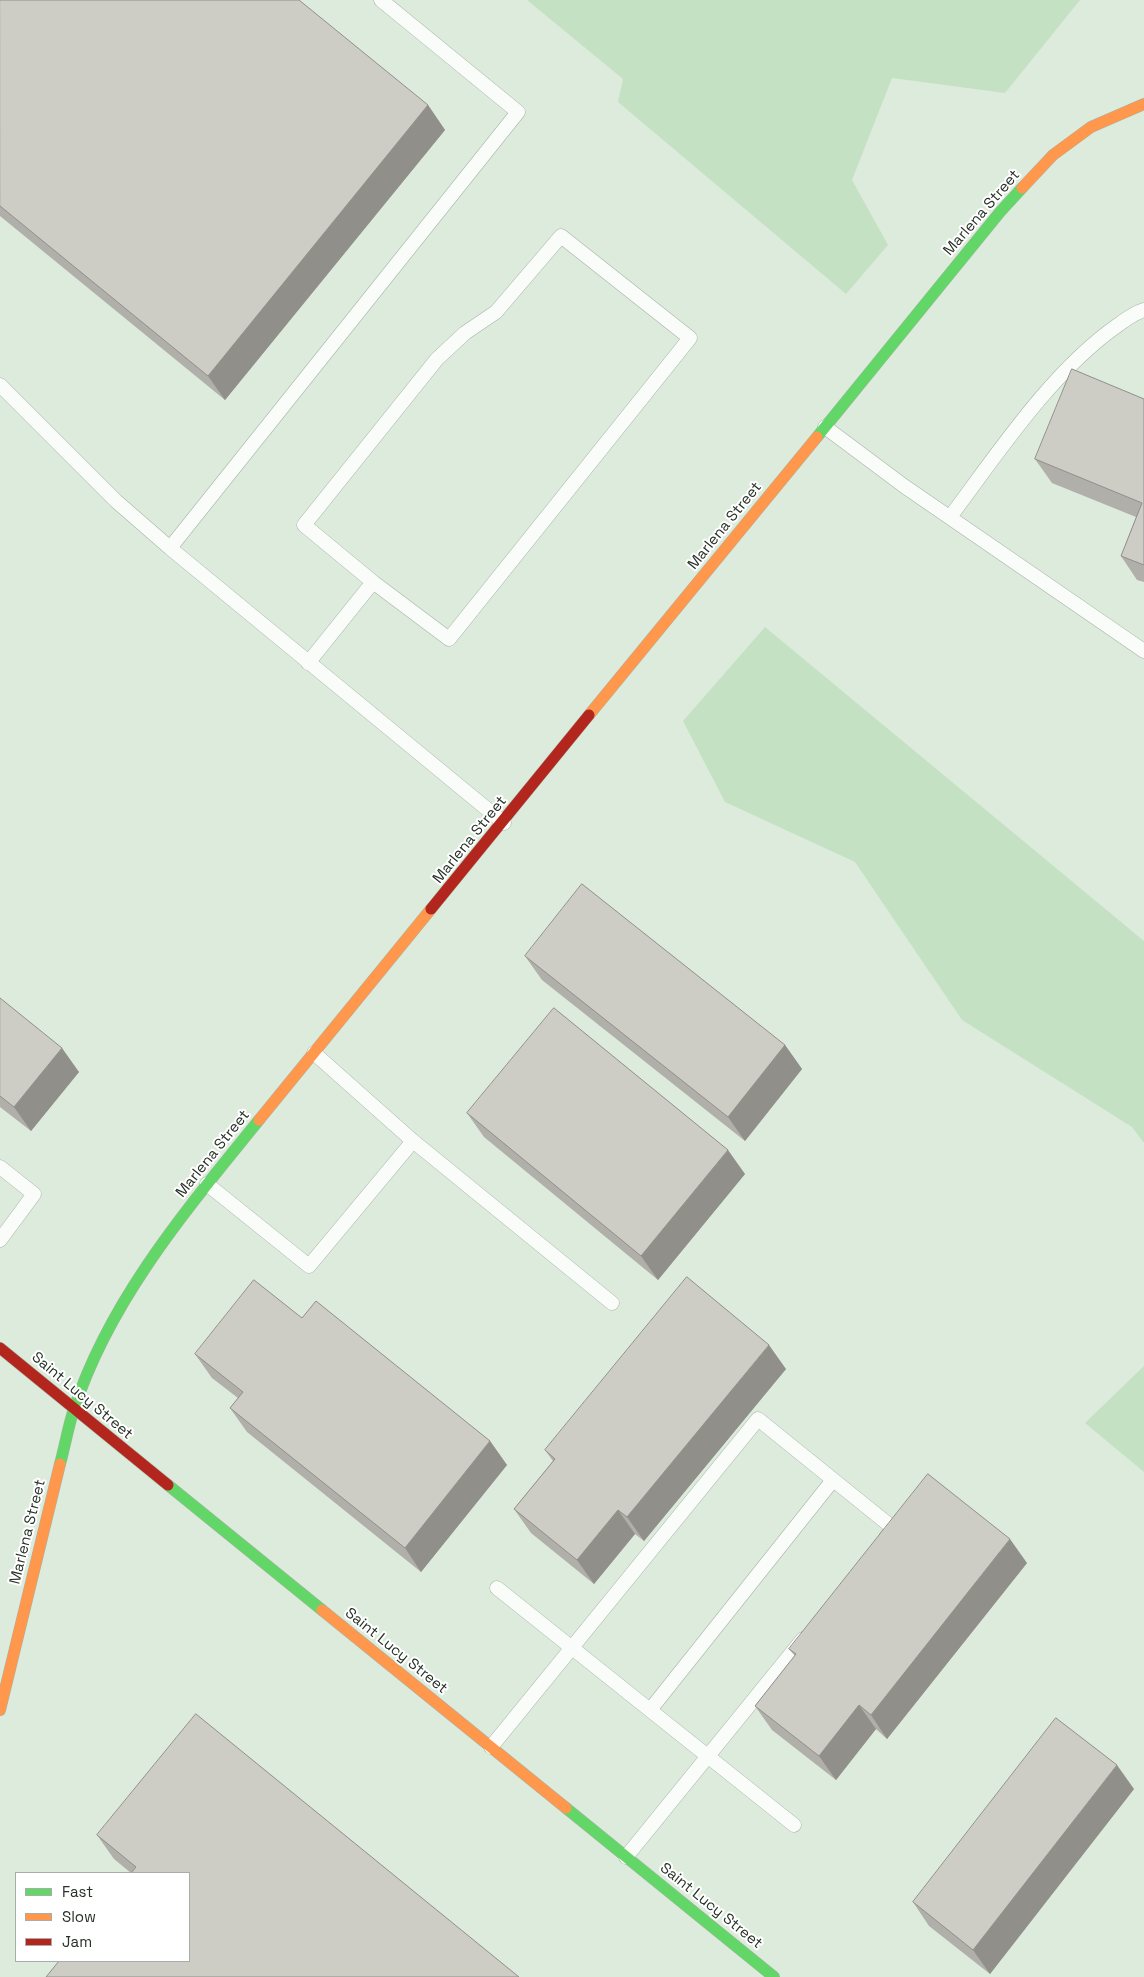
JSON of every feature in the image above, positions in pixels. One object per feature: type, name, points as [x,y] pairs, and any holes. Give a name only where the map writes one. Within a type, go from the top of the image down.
[{"type":"street","name":"Marlena Street","points":[[0,1710],[74,1409],[101,1343],[142,1271],[207,1184],[504,823],[1000,212],[1053,154],[1091,127],[1144,104]]},
{"type":"street","name":"Saint Lucy Street","points":[[0,1348],[774,1977]]},
{"type":"lane","points":[[170,548],[518,112],[381,0]]},
{"type":"lane","points":[[561,236],[690,338],[449,639],[373,582],[304,525],[437,359],[465,333],[496,312],[561,236]]},
{"type":"lane","points":[[950,517],[1000,450],[1060,377],[1101,337],[1136,312],[1144,310]]},
{"type":"lane","points":[[0,385],[116,501],[170,548],[504,823]]},
{"type":"lane","points":[[825,426],[950,517],[1144,651]]},
{"type":"lane","points":[[308,663],[373,582]]},
{"type":"lane","points":[[314,1054],[413,1141],[612,1303]]},
{"type":"lane","points":[[207,1184],[309,1266],[413,1141]]},
{"type":"lane","points":[[0,1167],[34,1194],[0,1240]]},
{"type":"lane","points":[[491,1747],[758,1419],[893,1528],[874,1551]]},
{"type":"lane","points":[[650,1710],[833,1480]]},
{"type":"lane","points":[[497,1588],[794,1824]]},
{"type":"lane","points":[[626,1857],[813,1627]]},
{"type":"green space","points":[[527,0],[1080,0],[1005,93],[892,78],[852,180],[888,245],[846,294],[618,102],[623,79]]},
{"type":"green space","points":[[765,627],[1144,941],[1144,1143],[1132,1127],[962,1020],[855,862],[725,802],[683,721]]},
{"type":"green space","points":[[1144,1366],[1144,1472],[1085,1423]]},
{"type":"building","points":[[0,0],[299,0],[428,105],[208,376],[0,206]]},
{"type":"building","points":[[1072,369],[1144,399],[1144,565],[1121,556],[1142,503],[1035,459]]},
{"type":"building","points":[[582,884],[785,1045],[728,1117],[525,956]]},
{"type":"building","points":[[0,998],[62,1048],[14,1107],[0,1096]]},
{"type":"building","points":[[554,1008],[728,1150],[641,1256],[467,1113]]},
{"type":"building","points":[[687,1277],[769,1345],[627,1517],[618,1510],[577,1560],[514,1509],[555,1459],[545,1450]]},
{"type":"building","points":[[254,1280],[302,1318],[316,1301],[490,1441],[405,1548],[230,1408],[243,1392],[195,1354]]},
{"type":"building","points":[[928,1474],[1010,1539],[871,1715],[859,1705],[819,1756],[755,1706],[796,1654],[789,1649]]},
{"type":"building","points":[[196,1714],[519,1977],[46,1977],[58,1962],[190,1962],[190,1872],[132,1872],[136,1867],[97,1835]]},
{"type":"building","points":[[1056,1718],[1117,1765],[973,1950],[913,1902]]},
{"type":"traffic: fast","points":[[817,437],[1000,212],[1022,188]]},
{"type":"traffic: fast","points":[[60,1464],[72,1416],[89,1369],[129,1293],[178,1222],[259,1120]]},
{"type":"traffic: fast","points":[[168,1485],[322,1610]]},
{"type":"traffic: fast","points":[[566,1808],[774,1977]]},
{"type":"traffic: slow","points":[[1022,188],[1053,155],[1091,127],[1144,104]]},
{"type":"traffic: slow","points":[[589,715],[817,437]]},
{"type":"traffic: slow","points":[[259,1120],[431,909]]},
{"type":"traffic: slow","points":[[0,1710],[60,1464]]},
{"type":"traffic: slow","points":[[322,1610],[566,1808]]},
{"type":"traffic: jam","points":[[431,909],[589,715]]},
{"type":"traffic: jam","points":[[0,1348],[168,1485]]}]
